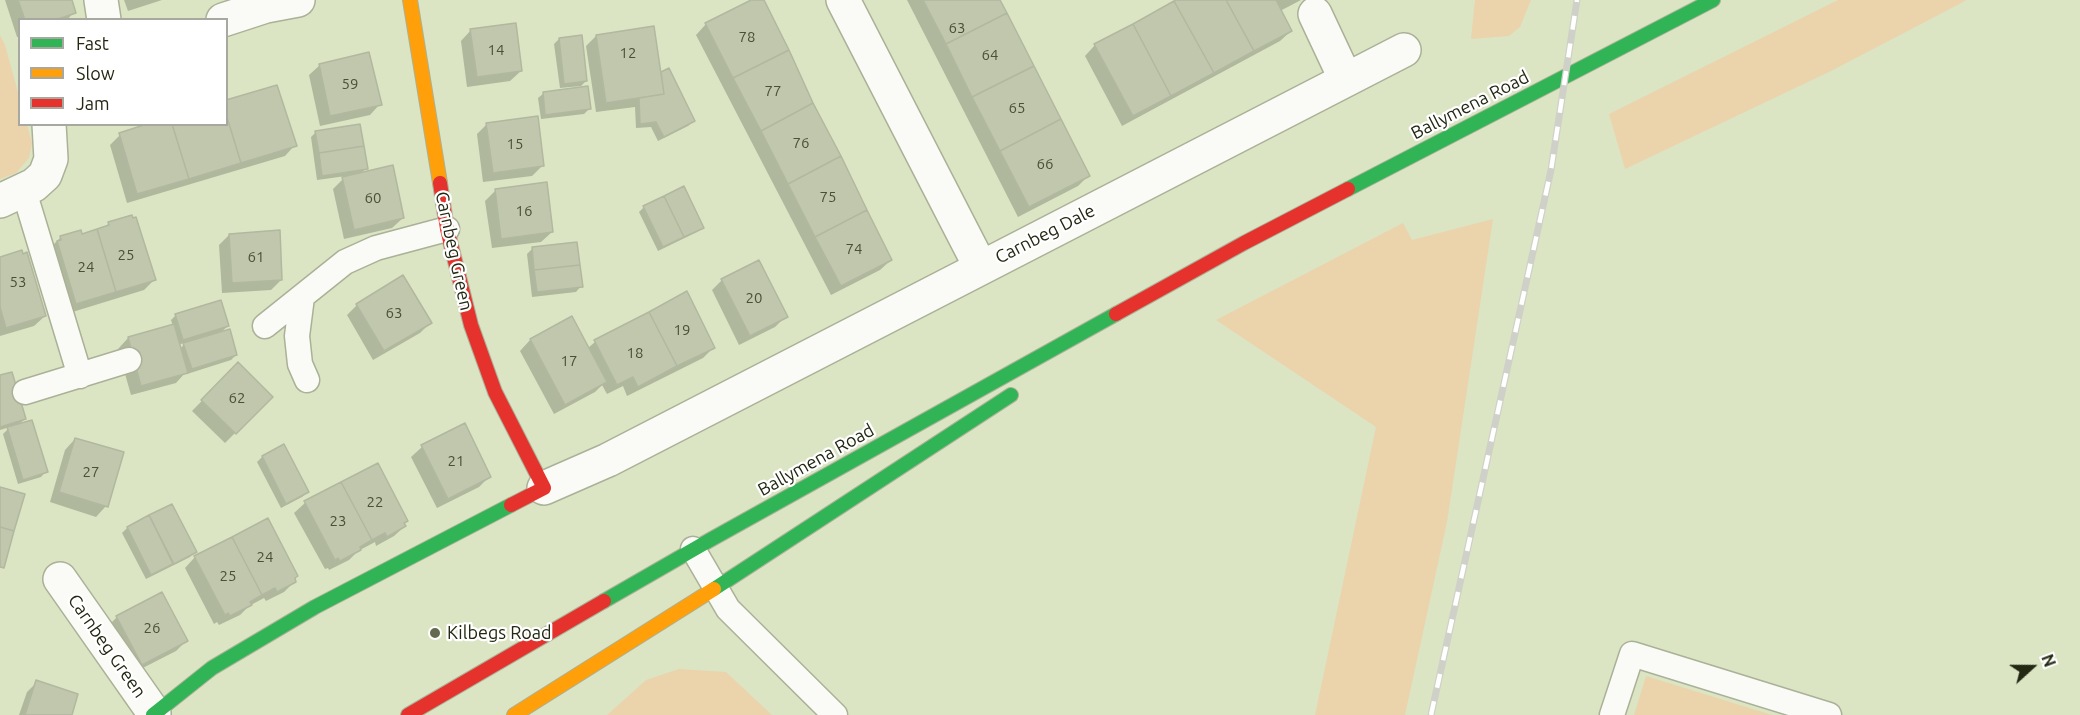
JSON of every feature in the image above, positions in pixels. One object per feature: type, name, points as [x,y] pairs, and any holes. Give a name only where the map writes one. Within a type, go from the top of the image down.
[{"type":"main road","name":"Carnbeg Green","points":[[153,714],[212,668],[315,607],[544,488],[495,392],[471,325],[447,229],[410,0]]},
{"type":"main road","name":"Ballymena Road","points":[[408,715],[693,549],[1244,243],[1713,0]]},
{"type":"main road","name":"Ballymena Road","points":[[1084,348],[1244,243]]},
{"type":"main road","points":[[514,715],[714,589],[1024,387]]},
{"type":"street","points":[[100,0],[104,18]]},
{"type":"street","points":[[228,18],[266,6],[298,0]]},
{"type":"street","name":"Carnbeg Dale","points":[[843,0],[981,268],[1404,50]]},
{"type":"street","points":[[1315,14],[1346,80]]},
{"type":"street","points":[[12,196],[42,179],[48,170],[51,159],[49,126]]},
{"type":"street","name":"Carnbeg Green","points":[[544,488],[608,460],[981,268]]},
{"type":"street","name":"Carnbeg Green","points":[[60,579],[153,714]]},
{"type":"lane","points":[[12,196],[80,376]]},
{"type":"lane","points":[[265,326],[345,262],[376,248],[447,229]]},
{"type":"lane","points":[[302,297],[297,336],[300,364],[307,380]]},
{"type":"lane","points":[[25,392],[129,360]]},
{"type":"lane","points":[[693,549],[714,589],[728,609],[835,715]]},
{"type":"lane","points":[[1612,715],[1632,654],[1829,715]]},
{"type":"shaded area","points":[[1475,0],[1531,0],[1520,27],[1509,36],[1471,39]]},
{"type":"shaded area","points":[[1838,0],[1967,0],[1831,71],[1625,169],[1609,114]]},
{"type":"shaded area","points":[[0,35],[18,92],[18,126],[27,126],[32,143],[29,158],[16,173],[0,179]]},
{"type":"shaded area","points":[[1493,219],[1447,522],[1405,715],[1315,715],[1376,427],[1216,320],[1403,223],[1412,240]]},
{"type":"shaded area","points":[[679,669],[726,672],[772,715],[607,715],[646,680]]},
{"type":"shaded area","points":[[1646,676],[1772,715],[1634,715]]},
{"type":"building","points":[[18,0],[72,0],[76,13],[61,18],[24,18]]},
{"type":"building","points":[[751,0],[764,0],[789,50],[733,78],[705,23]]},
{"type":"building","points":[[923,0],[1000,0],[1007,13],[946,44]]},
{"type":"building","points":[[1226,0],[1254,51],[1214,73],[1174,1]]},
{"type":"building","points":[[1226,0],[1276,0],[1292,31],[1254,51]]},
{"type":"building","points":[[1174,1],[1214,73],[1171,96],[1133,24]]},
{"type":"building","points":[[1007,13],[1034,66],[972,97],[946,44]]},
{"type":"building","points":[[516,23],[522,71],[477,77],[470,29]]},
{"type":"building","points":[[1133,24],[1171,96],[1133,116],[1094,44]]},
{"type":"building","points":[[654,26],[664,94],[606,103],[596,35]]},
{"type":"building","points":[[582,35],[587,81],[564,84],[559,38]]},
{"type":"building","points":[[789,50],[813,103],[761,131],[733,78]]},
{"type":"building","points":[[369,52],[382,105],[330,116],[319,64]]},
{"type":"building","points":[[1034,66],[1061,119],[1000,151],[972,97]]},
{"type":"building","points":[[669,68],[695,121],[664,137],[656,122],[640,124],[639,98],[664,94],[661,72]]},
{"type":"building","points":[[277,85],[297,146],[241,163],[228,121],[228,99]]},
{"type":"building","points":[[588,86],[591,109],[545,115],[543,92]]},
{"type":"building","points":[[813,103],[841,156],[788,184],[761,131]]},
{"type":"building","points":[[538,116],[544,166],[493,173],[486,123]]},
{"type":"building","points":[[1061,119],[1090,176],[1029,207],[1000,151]]},
{"type":"building","points":[[228,121],[241,163],[189,179],[173,126],[228,126]]},
{"type":"building","points":[[360,124],[364,146],[319,153],[315,131]]},
{"type":"building","points":[[141,126],[173,126],[189,179],[137,194],[119,133]]},
{"type":"building","points":[[364,146],[368,169],[322,176],[319,153]]},
{"type":"building","points":[[841,156],[867,210],[815,237],[788,184]]},
{"type":"building","points":[[393,165],[404,218],[354,230],[342,177]]},
{"type":"building","points":[[547,182],[553,232],[501,239],[495,189]]},
{"type":"building","points":[[684,186],[704,228],[684,237],[664,196]]},
{"type":"building","points":[[664,196],[684,237],[663,247],[643,206]]},
{"type":"building","points":[[867,210],[892,260],[841,286],[815,237]]},
{"type":"building","points":[[132,215],[133,218],[136,217],[156,280],[116,292],[97,229],[109,225],[108,222]]},
{"type":"building","points":[[97,229],[116,292],[76,304],[57,241],[61,240],[60,236],[81,230],[82,234]]},
{"type":"building","points":[[280,230],[282,280],[232,283],[229,234]]},
{"type":"building","points":[[577,242],[580,265],[534,270],[532,247]]},
{"type":"building","points":[[22,250],[23,254],[27,252],[46,316],[6,328],[0,307],[0,257]]},
{"type":"building","points":[[759,260],[788,317],[750,336],[721,279]]},
{"type":"building","points":[[580,265],[583,287],[537,292],[534,270]]},
{"type":"building","points":[[403,275],[432,323],[384,351],[356,304]]},
{"type":"building","points":[[687,291],[715,348],[677,366],[649,312]]},
{"type":"building","points":[[221,300],[229,326],[183,340],[175,314]]},
{"type":"building","points":[[649,312],[677,366],[638,387],[633,377],[617,385],[594,340]]},
{"type":"building","points":[[572,316],[607,382],[565,405],[530,339]]},
{"type":"building","points":[[174,324],[188,373],[141,386],[128,337]]},
{"type":"building","points":[[230,329],[237,355],[192,369],[183,343]]},
{"type":"building","points":[[238,362],[273,397],[236,434],[201,400]]},
{"type":"building","points":[[12,372],[26,419],[0,427],[0,375]]},
{"type":"building","points":[[32,420],[48,472],[23,480],[7,427]]},
{"type":"building","points":[[465,423],[491,477],[448,499],[421,445]]},
{"type":"building","points":[[75,438],[124,452],[108,507],[59,492]]},
{"type":"building","points":[[284,444],[309,492],[286,504],[262,456]]},
{"type":"building","points":[[378,463],[408,521],[404,523],[406,526],[387,537],[385,533],[372,540],[341,482]]},
{"type":"building","points":[[341,482],[372,540],[360,547],[361,550],[340,561],[338,558],[335,560],[304,501]]},
{"type":"building","points":[[0,487],[25,494],[14,531],[0,527]]},
{"type":"building","points":[[172,504],[197,552],[174,564],[149,515]]},
{"type":"building","points":[[149,515],[173,564],[151,575],[127,527]]},
{"type":"building","points":[[268,518],[298,576],[295,578],[296,582],[277,592],[275,588],[262,595],[232,537]]},
{"type":"building","points":[[0,527],[14,531],[4,568],[0,567]]},
{"type":"building","points":[[232,537],[262,595],[250,602],[252,605],[230,616],[228,613],[225,615],[194,556]]},
{"type":"building","points":[[162,592],[188,641],[142,665],[116,616]]},
{"type":"building","points":[[36,680],[78,694],[72,715],[25,715]]},
{"type":"railway","points":[[1431,715],[1551,170],[1577,0]]},
{"type":"traffic: fast","points":[[1348,189],[1713,0]]},
{"type":"traffic: fast","points":[[604,601],[1116,314]]},
{"type":"traffic: fast","points":[[714,589],[1011,395]]},
{"type":"traffic: fast","points":[[153,715],[212,668],[315,607],[511,505]]},
{"type":"traffic: slow","points":[[410,0],[440,183]]},
{"type":"traffic: slow","points":[[514,715],[714,589]]},
{"type":"traffic: jam","points":[[440,183],[447,229],[471,325],[495,392],[544,488],[511,505]]},
{"type":"traffic: jam","points":[[1116,314],[1348,189]]},
{"type":"traffic: jam","points":[[408,715],[604,601]]},
{"type":"place","name":"Kilbegs Road","points":[[435,633]]}]
